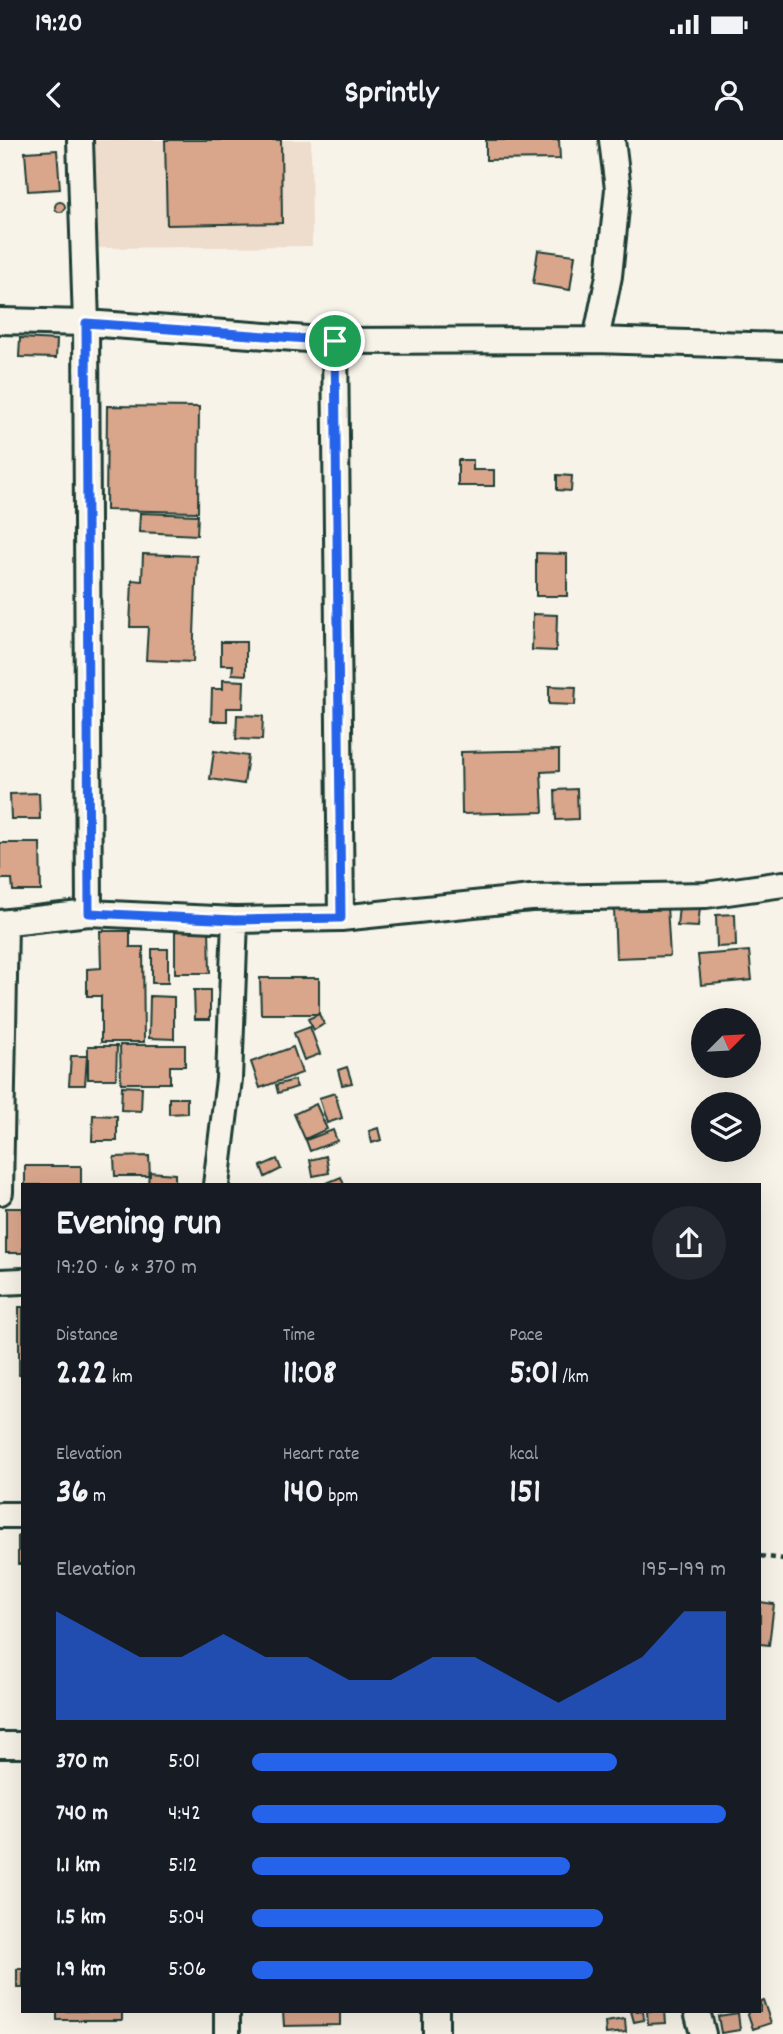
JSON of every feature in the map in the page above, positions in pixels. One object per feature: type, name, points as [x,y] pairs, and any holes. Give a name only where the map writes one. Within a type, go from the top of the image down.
[{"type":"street","points":[[80,140],[86,323],[89,913]]},
{"type":"street","points":[[596,341],[609,276],[618,190],[612,140]]},
{"type":"street","points":[[0,321],[86,323],[335,341],[596,341],[783,346]]},
{"type":"street","points":[[335,341],[341,918]]},
{"type":"street","points":[[0,1192],[3,923],[89,913],[235,920],[341,918],[531,898],[706,895],[783,884]]},
{"type":"street","points":[[216,1183],[229,1079],[235,920]]},
{"type":"street","points":[[0,1282],[21,1281]]},
{"type":"street","points":[[0,1515],[21,1515]]},
{"type":"street","points":[[0,1745],[21,1745]]},
{"type":"street","points":[[227,2013],[227,2034]]},
{"type":"street","points":[[436,2013],[436,2034]]},
{"type":"street","points":[[698,2013],[703,2034]]},
{"type":"path","points":[[761,1556],[783,1559]]},
{"type":"shaded area","points":[[89,140],[311,140],[312,246],[90,248]]},
{"type":"building","points":[[165,140],[281,140],[282,223],[167,225]]},
{"type":"building","points":[[486,140],[559,140],[560,159],[486,160]]},
{"type":"building","points":[[57,150],[60,189],[28,191],[25,152]]},
{"type":"building","points":[[60,202],[64,203],[64,211],[60,212],[56,211],[55,207],[56,203]]},
{"type":"building","points":[[538,250],[575,255],[570,290],[533,284]]},
{"type":"building","points":[[20,338],[57,340],[56,358],[19,357]]},
{"type":"building","points":[[107,406],[199,407],[198,512],[106,510]]},
{"type":"building","points":[[458,460],[473,460],[473,470],[494,470],[494,486],[458,486]]},
{"type":"building","points":[[557,475],[572,476],[571,491],[557,490]]},
{"type":"building","points":[[140,513],[198,515],[197,535],[139,532]]},
{"type":"building","points":[[536,553],[567,554],[567,596],[536,596]]},
{"type":"building","points":[[143,554],[197,556],[193,662],[146,660],[148,627],[130,627],[132,580],[142,581]]},
{"type":"building","points":[[533,614],[557,615],[556,651],[532,650]]},
{"type":"building","points":[[221,642],[246,642],[246,675],[232,674],[233,665],[221,665]]},
{"type":"building","points":[[223,680],[244,681],[243,708],[227,708],[227,721],[211,721],[212,689],[223,689]]},
{"type":"building","points":[[549,686],[576,687],[575,705],[549,704]]},
{"type":"building","points":[[237,715],[263,716],[262,740],[236,739]]},
{"type":"building","points":[[559,750],[559,771],[541,772],[543,812],[462,814],[461,752]]},
{"type":"building","points":[[214,751],[248,756],[244,784],[210,779]]},
{"type":"building","points":[[577,789],[578,819],[556,820],[555,790]]},
{"type":"building","points":[[39,793],[40,819],[11,819],[10,794]]},
{"type":"building","points":[[0,843],[40,843],[41,891],[13,891],[12,879],[0,879]]},
{"type":"building","points":[[667,906],[670,956],[616,958],[614,909]]},
{"type":"building","points":[[679,906],[700,907],[698,927],[677,926]]},
{"type":"building","points":[[735,914],[736,946],[717,947],[716,915]]},
{"type":"building","points":[[175,927],[209,927],[210,973],[175,973]]},
{"type":"building","points":[[100,931],[130,931],[130,947],[143,947],[144,1042],[101,1042],[101,996],[87,996],[87,969],[101,968]]},
{"type":"building","points":[[152,949],[168,949],[168,983],[152,983]]},
{"type":"building","points":[[749,951],[752,980],[701,985],[698,955]]},
{"type":"building","points":[[260,978],[319,978],[319,1014],[261,1014]]},
{"type":"building","points":[[194,990],[210,990],[210,1019],[195,1019]]},
{"type":"building","points":[[150,996],[174,997],[174,1039],[149,1038]]},
{"type":"building","points":[[319,1014],[324,1024],[314,1030],[308,1019]]},
{"type":"building","points":[[310,1027],[320,1054],[304,1060],[294,1033]]},
{"type":"building","points":[[120,1045],[185,1045],[185,1066],[170,1066],[170,1083],[121,1083]]},
{"type":"building","points":[[88,1046],[117,1046],[116,1079],[88,1079]]},
{"type":"building","points":[[293,1047],[302,1073],[260,1088],[251,1062]]},
{"type":"building","points":[[71,1056],[87,1056],[85,1085],[69,1085]]},
{"type":"building","points":[[347,1067],[352,1083],[342,1085],[338,1070]]},
{"type":"building","points":[[294,1080],[297,1087],[278,1093],[276,1085]]},
{"type":"building","points":[[122,1086],[142,1087],[141,1111],[121,1110]]},
{"type":"building","points":[[335,1093],[342,1118],[327,1123],[319,1098]]},
{"type":"building","points":[[169,1098],[187,1098],[187,1113],[169,1114]]},
{"type":"building","points":[[316,1104],[327,1129],[305,1139],[294,1114]]},
{"type":"building","points":[[93,1115],[117,1116],[117,1141],[92,1141]]},
{"type":"building","points":[[378,1128],[381,1140],[372,1143],[369,1131]]},
{"type":"building","points":[[333,1130],[337,1141],[310,1151],[306,1140]]},
{"type":"building","points":[[149,1156],[150,1176],[115,1176],[114,1157]]},
{"type":"building","points":[[326,1156],[329,1173],[313,1176],[310,1160]]},
{"type":"building","points":[[277,1159],[281,1169],[265,1177],[261,1166]]},
{"type":"building","points":[[25,1166],[81,1166],[81,1183],[25,1183]]},
{"type":"building","points":[[149,1172],[175,1174],[175,1183],[148,1183]]},
{"type":"building","points":[[341,1177],[343,1183],[327,1183]]},
{"type":"building","points":[[6,1208],[21,1208],[21,1253],[6,1253]]},
{"type":"building","points":[[19,1307],[21,1307],[21,1375]]},
{"type":"building","points":[[18,1536],[21,1536],[21,1564],[18,1564]]},
{"type":"building","points":[[761,1602],[774,1604],[769,1645],[761,1644]]},
{"type":"building","points":[[17,1969],[21,1969],[21,1988],[17,1988]]},
{"type":"building","points":[[761,2001],[771,2023],[753,2029],[748,2013],[761,2013]]},
{"type":"building","points":[[57,2013],[122,2013],[122,2020],[57,2020]]},
{"type":"building","points":[[283,2013],[340,2013],[340,2025],[284,2026]]},
{"type":"building","points":[[632,2013],[643,2013],[644,2020],[634,2022]]},
{"type":"building","points":[[647,2013],[665,2013],[666,2023],[648,2024]]},
{"type":"building","points":[[738,2013],[740,2030],[721,2033],[718,2016]]},
{"type":"building","points":[[625,2019],[626,2032],[606,2034],[605,2022]]},
{"type":"route","points":[[86,323],[335,341],[341,918],[235,920],[89,913],[86,323]]}]
